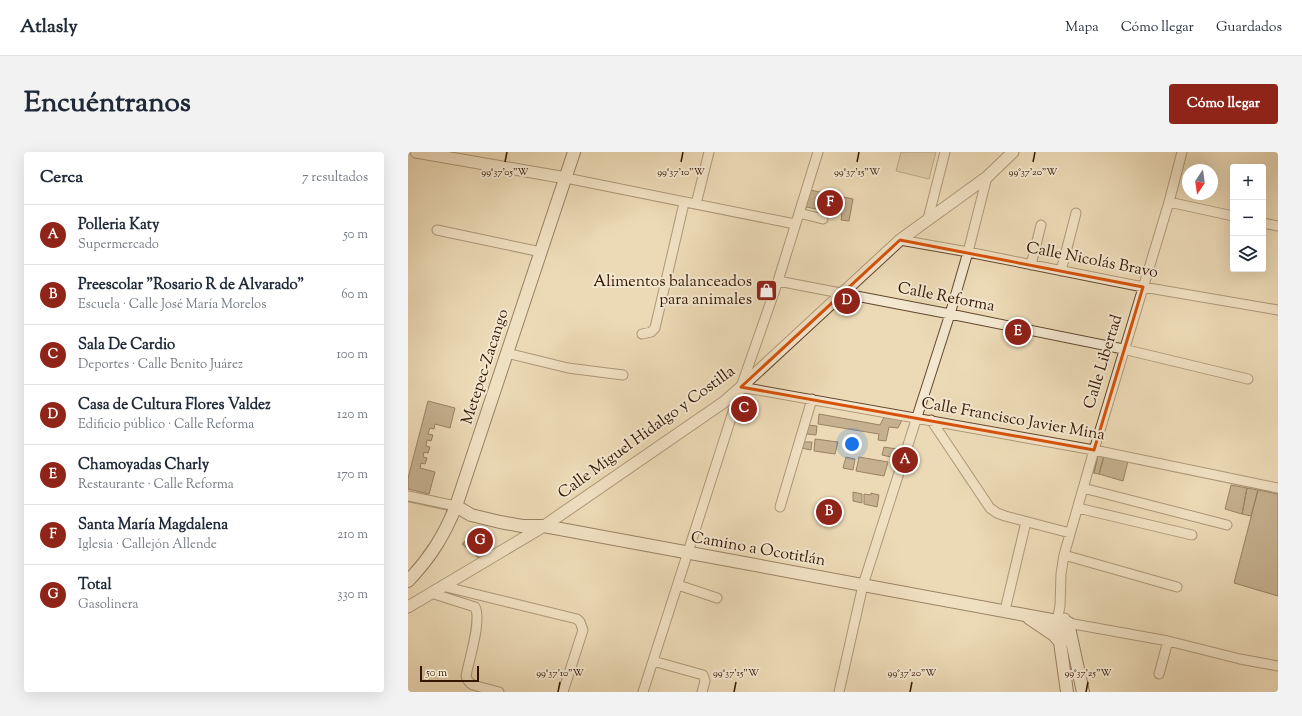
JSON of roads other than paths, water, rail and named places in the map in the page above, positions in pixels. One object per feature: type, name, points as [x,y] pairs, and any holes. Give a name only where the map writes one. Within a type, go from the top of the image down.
[{"type":"main road","name":"Metepec-Zacango","points":[[408,581],[424,564],[448,527],[574,152]]},
{"type":"main road","name":"Camino a Ocotitlán","points":[[456,506],[470,515],[522,526],[544,526],[1005,610],[1063,622]]},
{"type":"main road","points":[[1023,614],[1054,635],[1061,643]]},
{"type":"main road","points":[[1063,622],[1061,643],[1067,692]]},
{"type":"main road","points":[[1063,622],[1083,692]]},
{"type":"street","points":[[416,152],[566,178],[684,203],[696,204],[795,224]]},
{"type":"street","points":[[696,204],[709,152]]},
{"type":"street","points":[[643,692],[689,553],[741,387],[778,281],[818,152]]},
{"type":"street","points":[[928,219],[945,152]]},
{"type":"street","name":"Calle Miguel Hidalgo y Costilla","points":[[408,607],[544,526],[724,402],[900,240],[987,177],[1013,152]]},
{"type":"street","name":"Calle Libertad","points":[[1063,622],[1060,606],[1060,579],[1064,555],[1123,349],[1182,152]]},
{"type":"street","points":[[839,692],[863,585],[950,314],[968,252],[987,177]]},
{"type":"street","points":[[1168,202],[1230,215]]},
{"type":"street","points":[[642,334],[652,332],[655,328],[684,203]]},
{"type":"street","points":[[799,213],[823,219]]},
{"type":"street","points":[[1061,271],[1076,213]]},
{"type":"street","points":[[1266,224],[1278,226]]},
{"type":"street","points":[[1031,265],[1041,225]]},
{"type":"street","points":[[437,230],[541,252]]},
{"type":"street","name":"Calle Nicolás Bravo","points":[[900,240],[1142,287],[1278,310]]},
{"type":"street","name":"Calle Reforma","points":[[778,281],[1123,349],[1248,379]]},
{"type":"street","points":[[507,353],[568,368],[623,375]]},
{"type":"street","name":"Calle Francisco Javier Mina","points":[[741,387],[1094,450],[1278,488]]},
{"type":"street","points":[[780,507],[812,399]]},
{"type":"street","points":[[931,420],[990,508],[997,514],[1070,533]]},
{"type":"street","points":[[1083,488],[1227,525]]},
{"type":"street","points":[[408,496],[456,506]]},
{"type":"street","points":[[1078,508],[1192,535]]},
{"type":"street","points":[[1005,610],[1026,522]]},
{"type":"street","points":[[1064,555],[1177,586]]},
{"type":"street","points":[[678,585],[717,598]]},
{"type":"street","points":[[442,586],[453,590],[577,619],[583,630],[563,692]]},
{"type":"street","points":[[431,592],[475,607],[478,622],[466,676],[467,680],[473,685],[499,692]]},
{"type":"street","points":[[1063,622],[1168,641],[1240,659],[1278,666]]},
{"type":"street","points":[[1159,674],[1168,641]]},
{"type":"street","points":[[653,662],[703,675],[705,680],[702,692]]},
{"type":"waterway","points":[[408,501],[449,510]]},
{"type":"place","name":"Santa María Magdalena","points":[[830,203]]},
{"type":"place","name":"Alimentos balanceados para animales","points":[[767,291]]},
{"type":"place","name":"Casa de Cultura Flores Valdez","points":[[847,301]]},
{"type":"place","name":"Chamoyadas Charly","points":[[1018,332]]},
{"type":"place","name":"Sala De Cardio","points":[[744,409]]},
{"type":"place","name":"Polleria Katy","points":[[905,460]]},
{"type":"place","name":"Preescolar \"Rosario R de Alvarado\"","points":[[829,512]]},
{"type":"place","name":"Total","points":[[480,541]]}]
